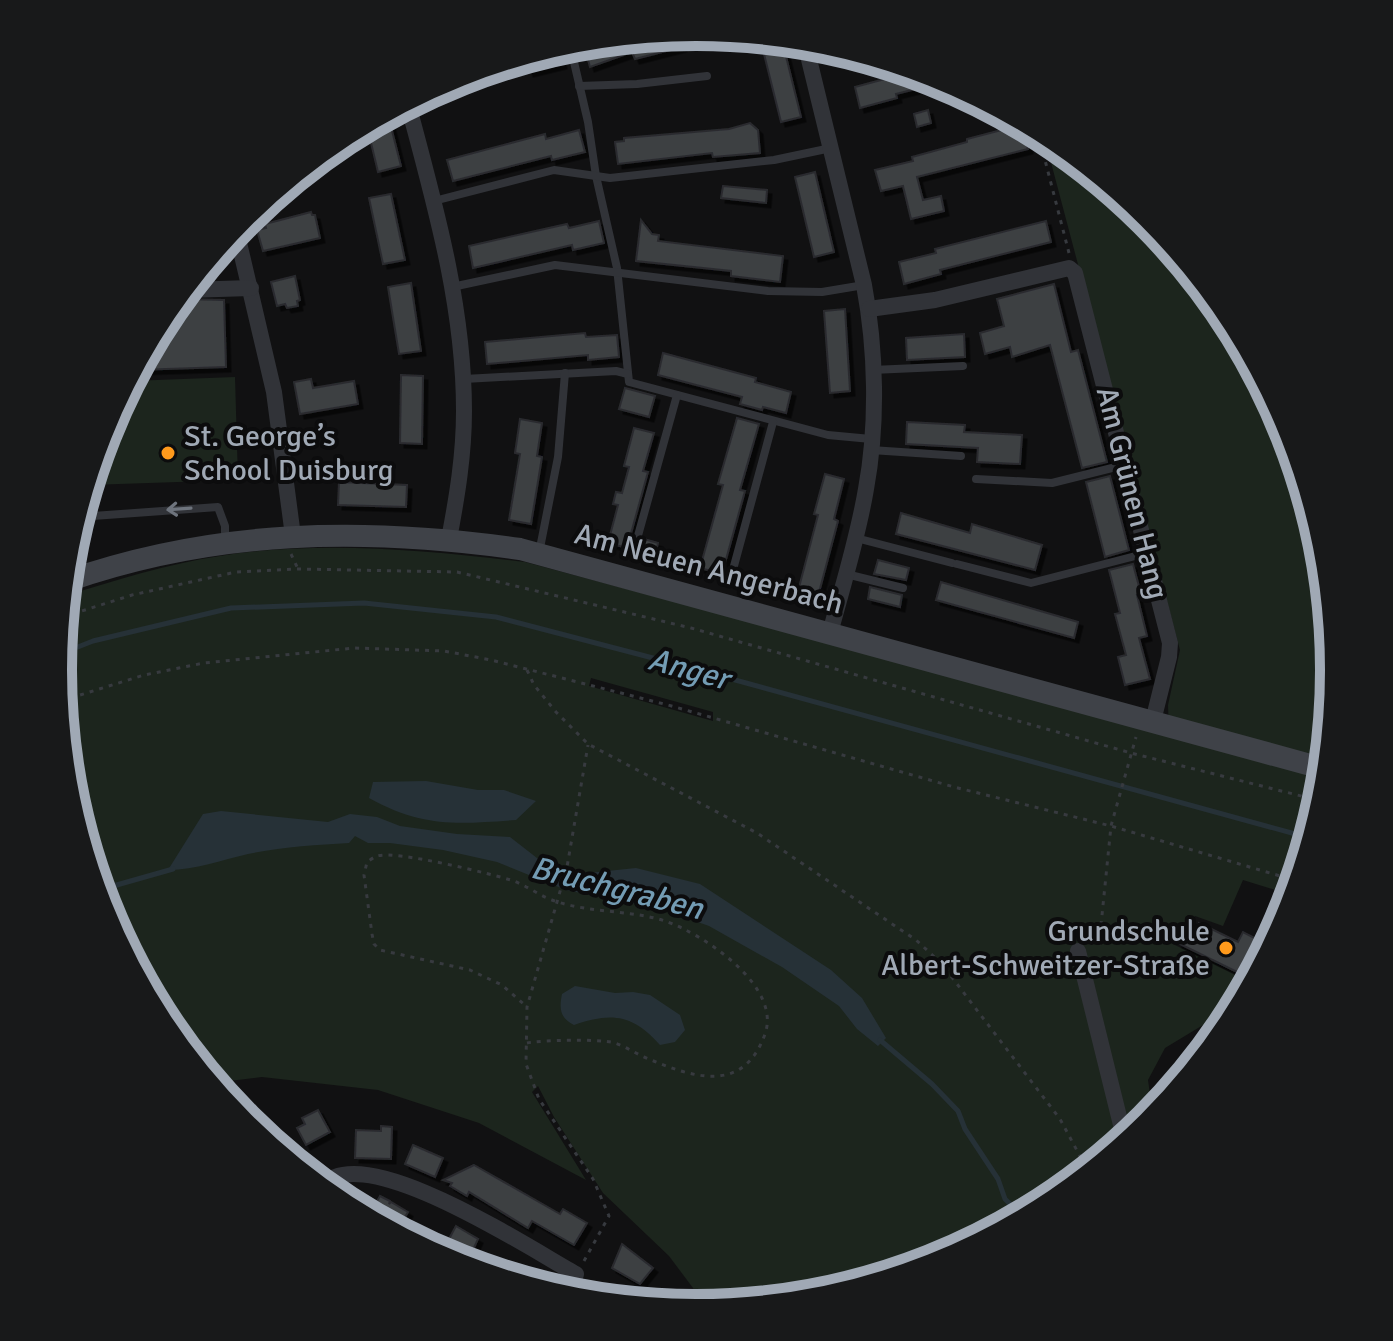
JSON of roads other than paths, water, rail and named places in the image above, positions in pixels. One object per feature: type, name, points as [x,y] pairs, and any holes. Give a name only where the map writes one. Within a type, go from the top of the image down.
[{"type":"street","points":[[808,56],[869,309],[872,370],[867,487],[830,633]]},
{"type":"street","points":[[411,115],[434,201],[452,287],[463,379],[460,474],[449,539]]},
{"type":"street","points":[[240,245],[274,392],[293,536]]},
{"type":"street","name":"Am Grünen Hang","points":[[869,309],[935,300],[1069,268],[1075,273],[1170,643],[1153,721]]},
{"type":"street","points":[[201,290],[251,288]]},
{"type":"street","name":"Am Neuen Angerbach","points":[[79,577],[141,558],[293,536],[449,539],[539,554],[1314,766]]},
{"type":"street","points":[[1078,951],[1122,1127]]},
{"type":"street","points":[[334,1179],[363,1173],[418,1188],[576,1274],[573,1283]]},
{"type":"lane","points":[[573,58],[618,273],[629,382],[773,422],[871,445],[961,456]]},
{"type":"lane","points":[[579,86],[637,84],[707,76]]},
{"type":"lane","points":[[434,201],[554,170],[610,178],[774,160],[831,148]]},
{"type":"lane","points":[[452,287],[555,265],[768,291],[822,292],[864,285]]},
{"type":"lane","points":[[872,370],[963,366]]},
{"type":"lane","points":[[463,379],[616,371],[628,374]]},
{"type":"lane","points":[[539,554],[558,457],[565,373]]},
{"type":"lane","points":[[634,550],[677,395]]},
{"type":"lane","points":[[731,577],[773,422]]},
{"type":"lane","points":[[976,479],[1052,483],[1124,465]]},
{"type":"lane","points":[[91,516],[218,507],[225,526],[225,544]]},
{"type":"lane","points":[[855,537],[1031,583],[1147,553]]},
{"type":"lane","points":[[845,574],[903,588]]},
{"type":"water","points":[[426,781],[478,790],[504,790],[536,801],[516,820],[458,823],[406,815],[369,798],[373,782]]},
{"type":"water","points":[[221,811],[328,822],[350,814],[377,817],[400,826],[510,837],[537,858],[569,875],[636,868],[700,884],[831,970],[862,998],[886,1038],[878,1046],[857,1029],[839,1006],[782,967],[709,926],[661,909],[566,890],[497,862],[443,850],[368,843],[355,836],[349,843],[273,850],[198,867],[168,870],[203,814]]},
{"type":"water","points":[[575,986],[650,995],[680,1015],[685,1030],[675,1042],[660,1045],[640,1027],[621,1018],[599,1018],[574,1025],[563,1016],[561,1004],[562,994]]},
{"type":"waterway","name":"Anger","points":[[73,649],[93,641],[231,608],[364,603],[496,617],[1299,835]]},
{"type":"waterway","name":"Bruchgraben","points":[[111,887],[173,869]]},
{"type":"waterway","name":"Bruchgraben","points":[[880,1040],[932,1084],[958,1111],[965,1129],[998,1179],[1005,1199],[1014,1208]]},
{"type":"place","name":"St. George’s School Duisburg","points":[[168,453]]},
{"type":"place","name":"Grundschule Albert-Schweitzer-Straße","points":[[1226,948]]}]
